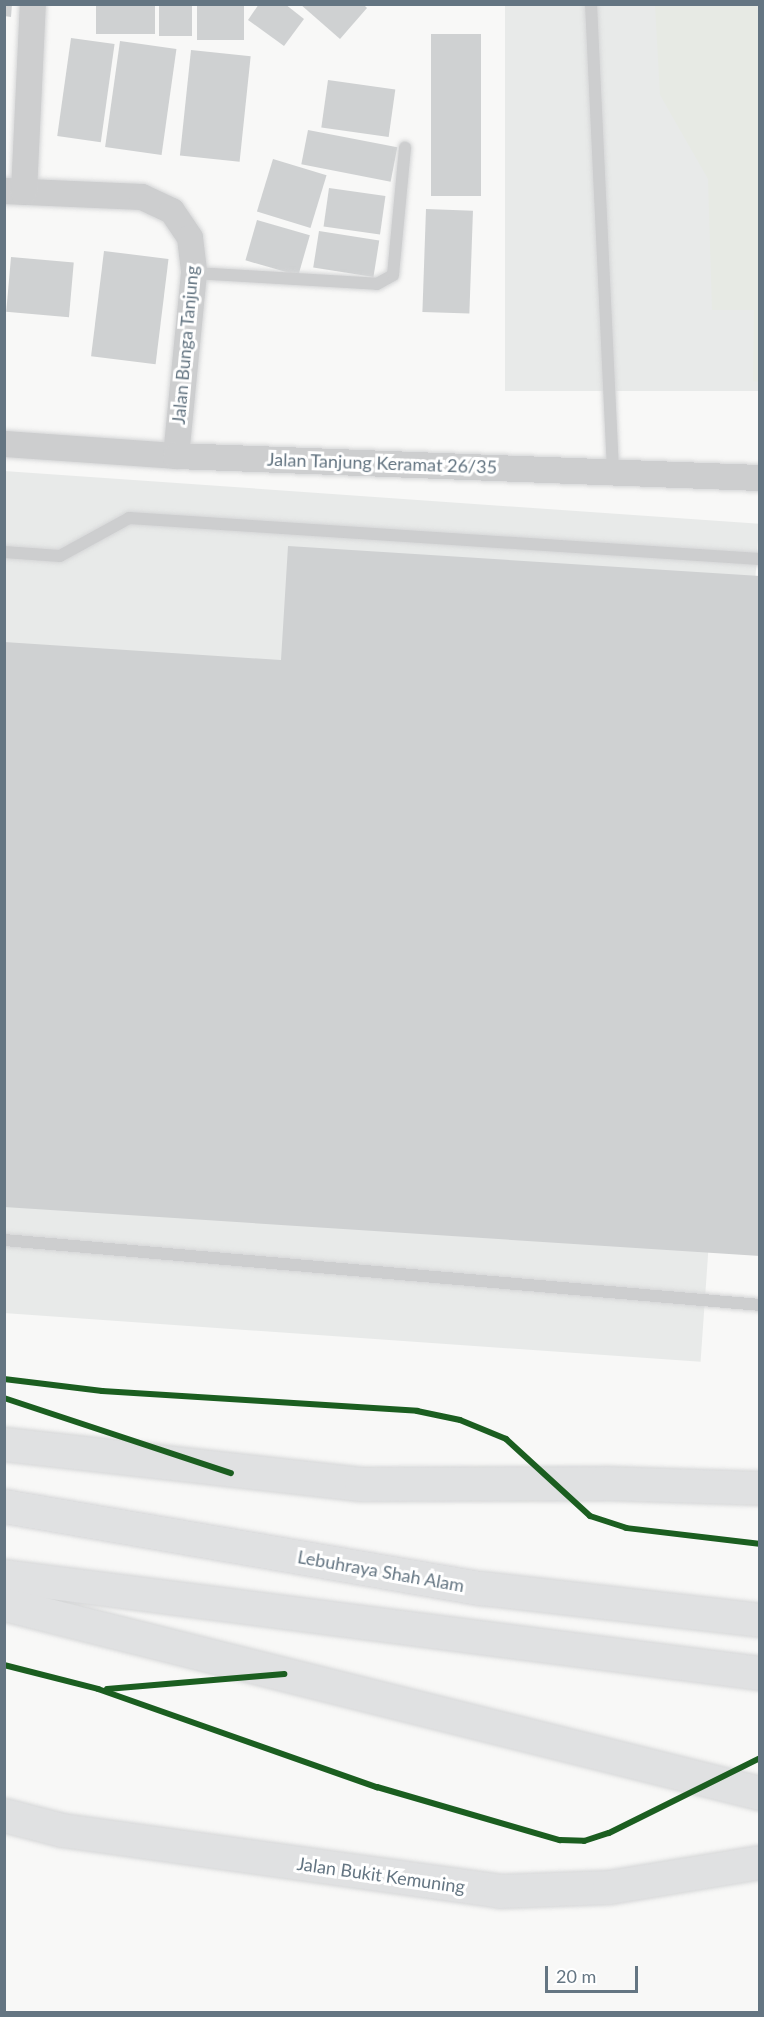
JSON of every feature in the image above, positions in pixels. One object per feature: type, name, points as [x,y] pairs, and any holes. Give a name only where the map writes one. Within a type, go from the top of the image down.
[{"type":"main road","points":[[4,1444],[231,1473],[361,1484],[605,1483],[759,1488]]},
{"type":"main road","name":"Lebuhraya Shah Alam","points":[[4,1506],[481,1588],[759,1620]]},
{"type":"main road","points":[[4,1576],[759,1673]]},
{"type":"main road","points":[[4,1604],[759,1793]]},
{"type":"main road","name":"Jalan Bukit Kemuning","points":[[4,1815],[62,1830],[500,1891],[609,1887],[759,1863]]},
{"type":"street","name":"Jalan Bunga Tanjung","points":[[33,4],[14,191],[142,197],[172,211],[190,238],[194,273],[176,456]]},
{"type":"street","name":"Jalan Tanjung Keramat 26/35","points":[[4,444],[176,456],[759,478]]},
{"type":"lane","points":[[591,4],[613,471]]},
{"type":"lane","points":[[194,273],[377,284],[393,275],[405,148]]},
{"type":"lane","points":[[4,552],[60,556],[129,518],[759,559]]},
{"type":"lane","points":[[4,1240],[759,1305]]},
{"type":"shaded area","points":[[505,5],[759,5],[759,391],[505,391]]},
{"type":"shaded area","points":[[655,5],[759,5],[759,382],[753,381],[754,310],[712,310],[708,179],[660,95]]},
{"type":"shaded area","points":[[4,471],[759,524],[701,1362],[4,1313]]},
{"type":"building","points":[[4,4],[12,4],[11,17],[4,16]]},
{"type":"building","points":[[96,4],[155,4],[155,34],[96,34]]},
{"type":"building","points":[[159,4],[192,4],[192,36],[159,36]]},
{"type":"building","points":[[197,4],[244,4],[244,40],[197,40]]},
{"type":"building","points":[[259,4],[285,4],[304,19],[284,46],[248,20]]},
{"type":"building","points":[[300,4],[363,4],[367,8],[340,39]]},
{"type":"building","points":[[431,34],[481,34],[481,196],[431,196]]},
{"type":"building","points":[[71,38],[115,44],[101,142],[57,136]]},
{"type":"building","points":[[120,41],[176,49],[162,155],[105,147]]},
{"type":"building","points":[[191,50],[251,56],[240,162],[180,155]]},
{"type":"building","points":[[328,80],[395,89],[389,137],[321,128]]},
{"type":"building","points":[[308,130],[397,147],[391,182],[301,164]]},
{"type":"building","points":[[273,159],[327,175],[310,228],[257,212]]},
{"type":"building","points":[[329,188],[385,196],[380,235],[324,227]]},
{"type":"building","points":[[426,209],[473,211],[469,314],[422,312]]},
{"type":"building","points":[[257,220],[310,235],[298,276],[245,260]]},
{"type":"building","points":[[319,231],[379,241],[373,277],[313,268]]},
{"type":"building","points":[[104,251],[169,259],[156,364],[91,356]]},
{"type":"building","points":[[11,257],[74,262],[69,317],[6,312]]},
{"type":"building","points":[[288,546],[760,576],[760,1256],[4,1207],[4,642],[281,660]]},
{"type":"cycle path","points":[[4,1379],[102,1391],[417,1411],[460,1420],[506,1439],[590,1516],[626,1528],[760,1544]]},
{"type":"cycle path","points":[[4,1398],[231,1473]]},
{"type":"cycle path","points":[[4,1665],[98,1689],[377,1787],[560,1840],[584,1841],[609,1833],[760,1758]]},
{"type":"cycle path","points":[[107,1689],[284,1674]]}]
